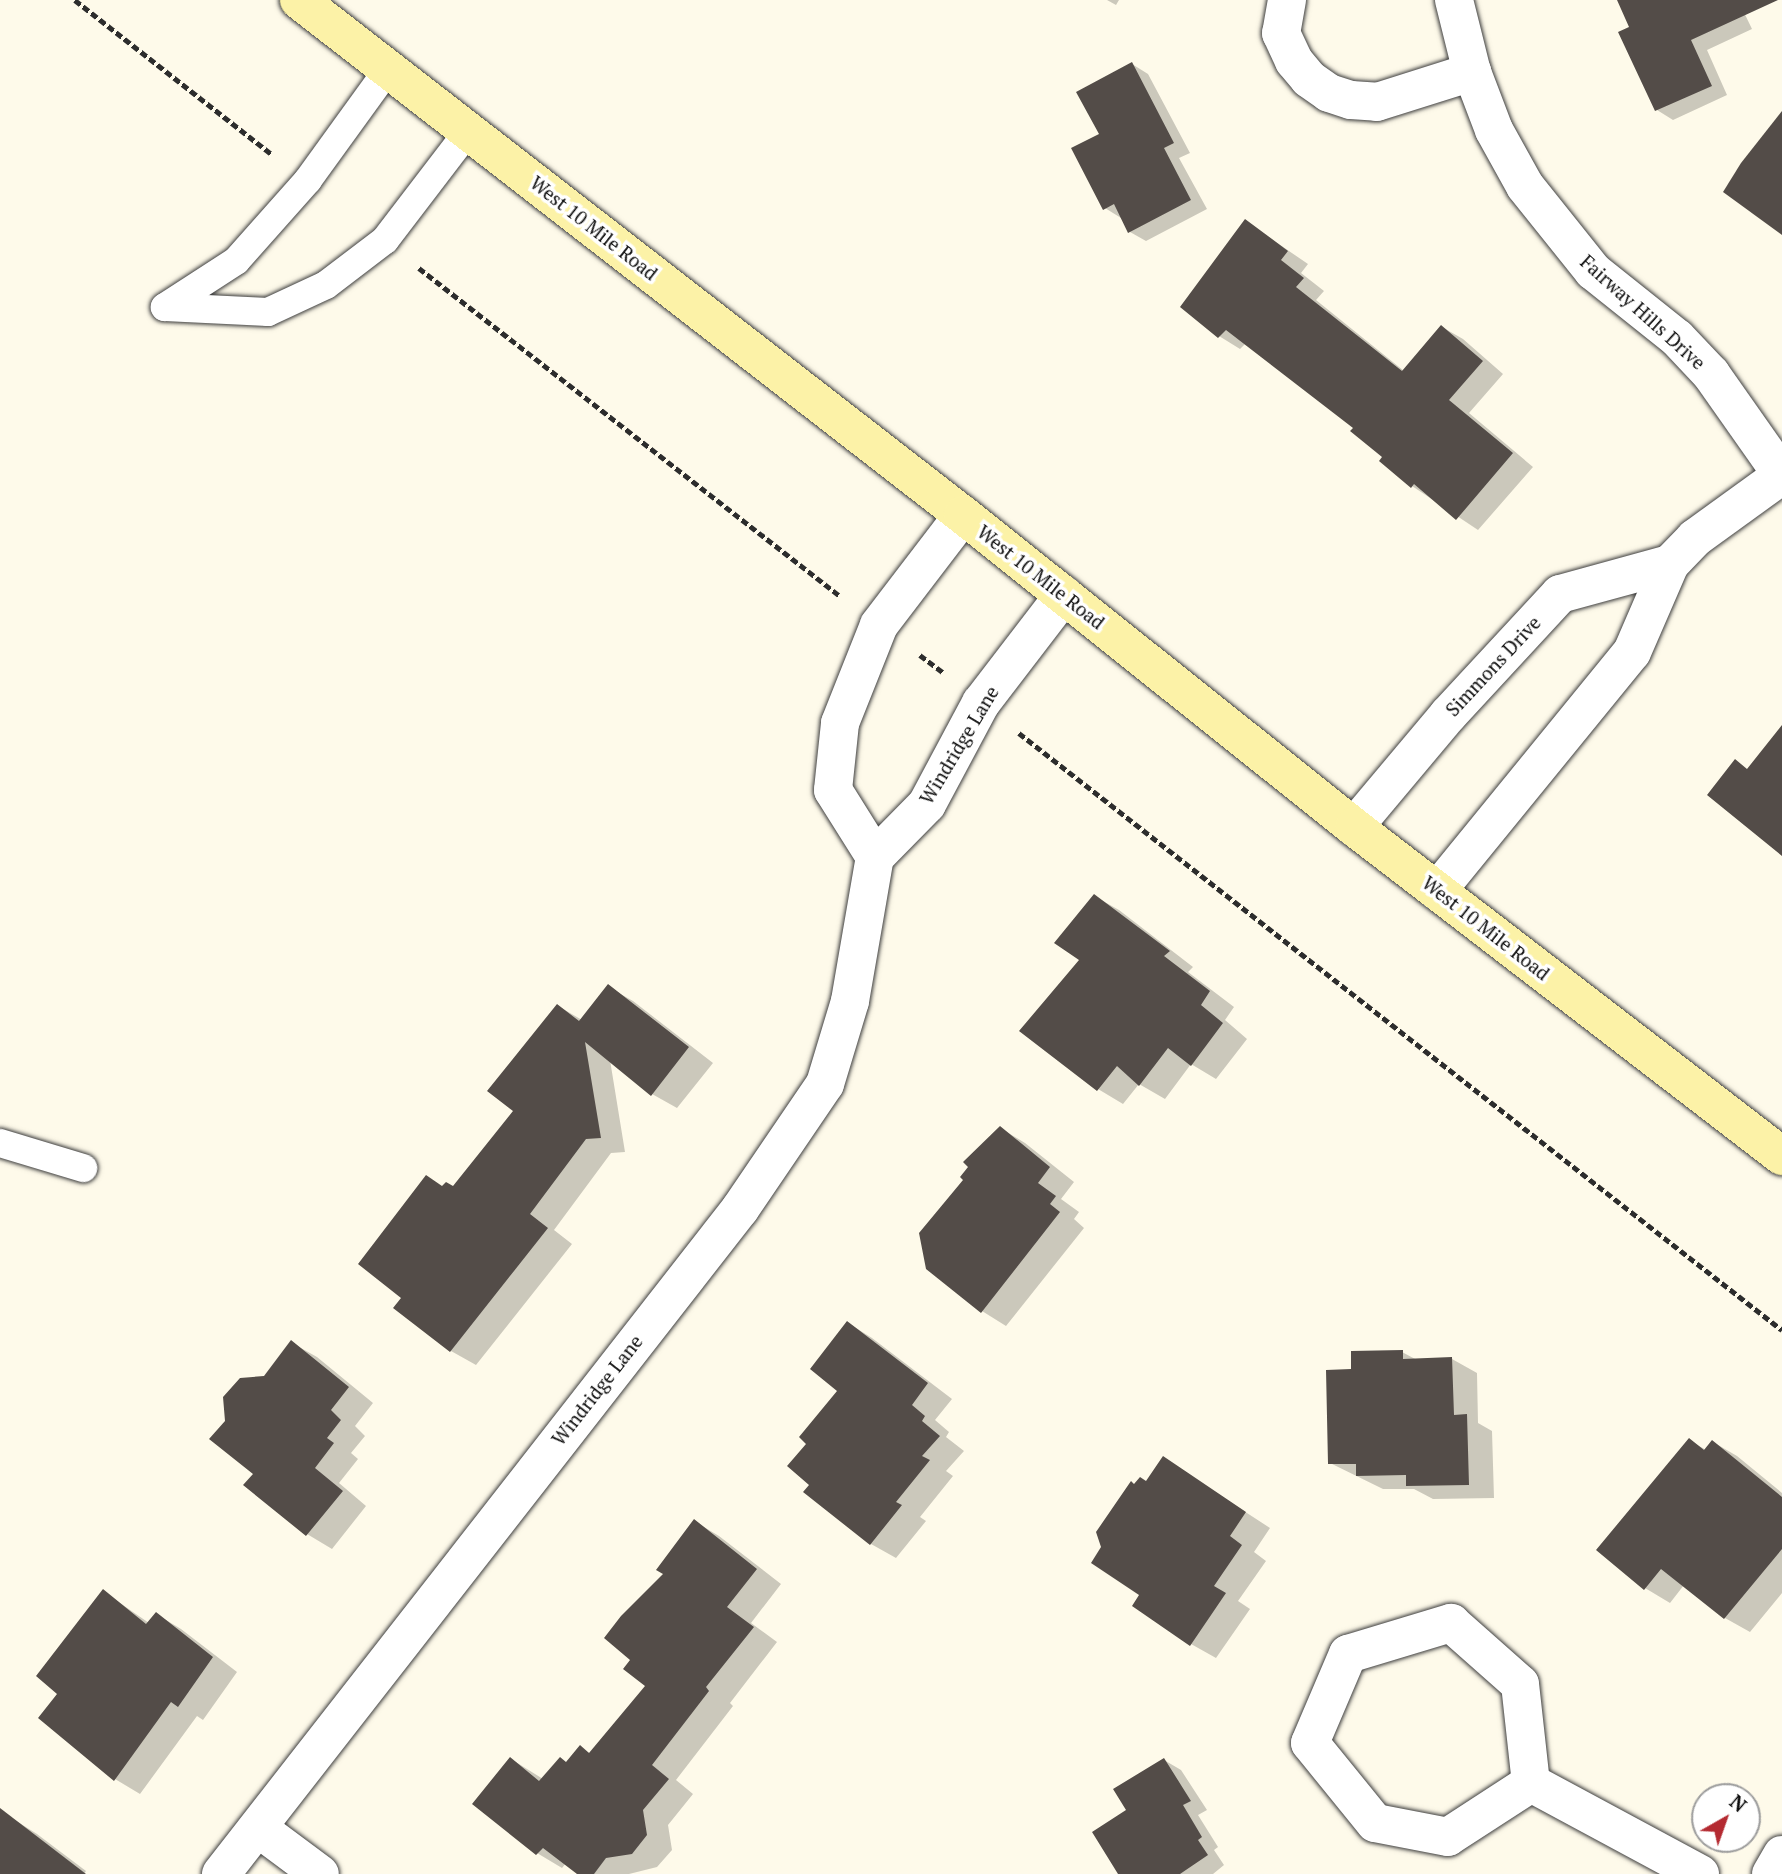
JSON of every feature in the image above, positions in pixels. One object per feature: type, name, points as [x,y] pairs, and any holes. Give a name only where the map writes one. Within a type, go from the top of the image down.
[{"type":"main road","name":"West 10 Mile Road","points":[[299,0],[963,515],[1354,827],[1782,1156]]},
{"type":"street","points":[[1287,0],[1282,33],[1290,51],[1309,79],[1329,93],[1351,100],[1377,102],[1472,72]]},
{"type":"street","name":"Fairway Hills Drive","points":[[1454,0],[1472,72],[1494,130],[1525,186],[1557,230],[1593,271],[1677,338],[1711,374],[1782,475]]},
{"type":"street","name":"Simmons Drive","points":[[1437,891],[1632,652],[1670,564],[1705,530],[1782,475]]},
{"type":"street","points":[[875,857],[833,790],[840,723],[879,625],[963,515]]},
{"type":"street","name":"Simmons Drive","points":[[1354,827],[1448,715],[1560,594],[1670,564]]},
{"type":"street","name":"Windridge Lane","points":[[221,1874],[411,1627],[740,1209],[825,1084],[850,1002],[875,857],[926,804],[981,702],[1064,595]]},
{"type":"street","points":[[1451,1623],[1520,1684],[1531,1783],[1448,1837],[1375,1823],[1310,1743],[1348,1654],[1451,1623]]},
{"type":"street","points":[[1531,1783],[1700,1874]]},
{"type":"street","points":[[258,1828],[320,1874]]},
{"type":"street","points":[[1772,1874],[1782,1855]]},
{"type":"lane","points":[[389,68],[308,180],[236,261],[165,307],[268,312],[326,285],[385,240],[469,130]]},
{"type":"lane","points":[[0,1143],[83,1168]]},
{"type":"path","points":[[75,0],[284,163]]},
{"type":"path","points":[[408,259],[981,702],[1782,1330]]},
{"type":"building","points":[[1617,0],[1778,0],[1691,40],[1712,86],[1655,111],[1618,32],[1629,27]]},
{"type":"building","points":[[1132,62],[1174,143],[1164,148],[1191,200],[1128,233],[1114,204],[1103,210],[1071,148],[1099,134],[1076,92]]},
{"type":"building","points":[[1782,111],[1782,235],[1723,192],[1741,163]]},
{"type":"building","points":[[1245,219],[1288,251],[1281,260],[1304,278],[1296,287],[1402,371],[1441,325],[1483,361],[1449,400],[1513,453],[1456,520],[1414,484],[1411,488],[1379,461],[1382,457],[1350,431],[1353,428],[1226,330],[1218,338],[1180,307]]},
{"type":"building","points":[[1782,725],[1782,856],[1707,795],[1735,759],[1747,769]]},
{"type":"building","points":[[1094,894],[1170,951],[1164,956],[1210,991],[1201,1005],[1223,1023],[1191,1066],[1168,1048],[1139,1086],[1117,1066],[1097,1091],[1019,1031],[1079,960],[1054,943]]},
{"type":"building","points":[[608,984],[689,1047],[651,1096],[585,1042],[601,1138],[586,1139],[530,1214],[548,1228],[450,1352],[393,1308],[401,1298],[358,1264],[426,1175],[442,1186],[446,1182],[453,1186],[513,1111],[487,1091],[557,1004],[579,1021]]},
{"type":"building","points":[[1000,1126],[1050,1167],[1038,1183],[1056,1196],[1050,1204],[1060,1212],[981,1313],[926,1269],[919,1233],[963,1180],[960,1177],[968,1167],[963,1162]]},
{"type":"building","points":[[847,1321],[928,1383],[912,1405],[925,1416],[922,1421],[940,1436],[922,1456],[930,1460],[896,1502],[902,1505],[870,1545],[803,1492],[809,1485],[787,1466],[806,1444],[799,1437],[837,1391],[810,1369]]},
{"type":"building","points":[[291,1340],[349,1387],[331,1410],[341,1420],[327,1438],[334,1443],[315,1468],[343,1491],[306,1536],[243,1485],[253,1474],[209,1439],[225,1421],[223,1397],[240,1378],[264,1376]]},
{"type":"building","points":[[1403,1350],[1403,1359],[1452,1357],[1454,1415],[1467,1414],[1469,1485],[1406,1486],[1406,1475],[1356,1476],[1356,1464],[1328,1464],[1326,1370],[1351,1369],[1351,1351]]},
{"type":"building","points":[[1689,1438],[1704,1450],[1712,1440],[1782,1497],[1782,1549],[1724,1619],[1661,1569],[1644,1590],[1596,1550]]},
{"type":"building","points":[[1163,1456],[1246,1512],[1230,1536],[1242,1545],[1214,1586],[1226,1593],[1190,1646],[1132,1606],[1139,1595],[1091,1563],[1101,1547],[1096,1532],[1131,1481],[1134,1484],[1140,1477],[1146,1481]]},
{"type":"building","points":[[694,1519],[757,1569],[727,1607],[754,1627],[706,1687],[709,1691],[652,1765],[669,1779],[643,1810],[647,1835],[632,1854],[606,1858],[594,1874],[577,1874],[543,1848],[536,1855],[472,1804],[510,1757],[539,1781],[560,1757],[566,1762],[580,1745],[589,1753],[645,1686],[623,1669],[630,1660],[604,1638],[621,1616],[663,1574],[656,1570]]},
{"type":"building","points":[[103,1589],[146,1624],[156,1612],[213,1657],[178,1707],[171,1702],[114,1781],[38,1718],[57,1694],[36,1676]]},
{"type":"building","points":[[1164,1758],[1191,1801],[1183,1805],[1202,1837],[1198,1840],[1208,1855],[1180,1874],[1118,1874],[1092,1832],[1126,1810],[1113,1789]]},
{"type":"building","points":[[0,1808],[86,1874],[0,1874]]}]
